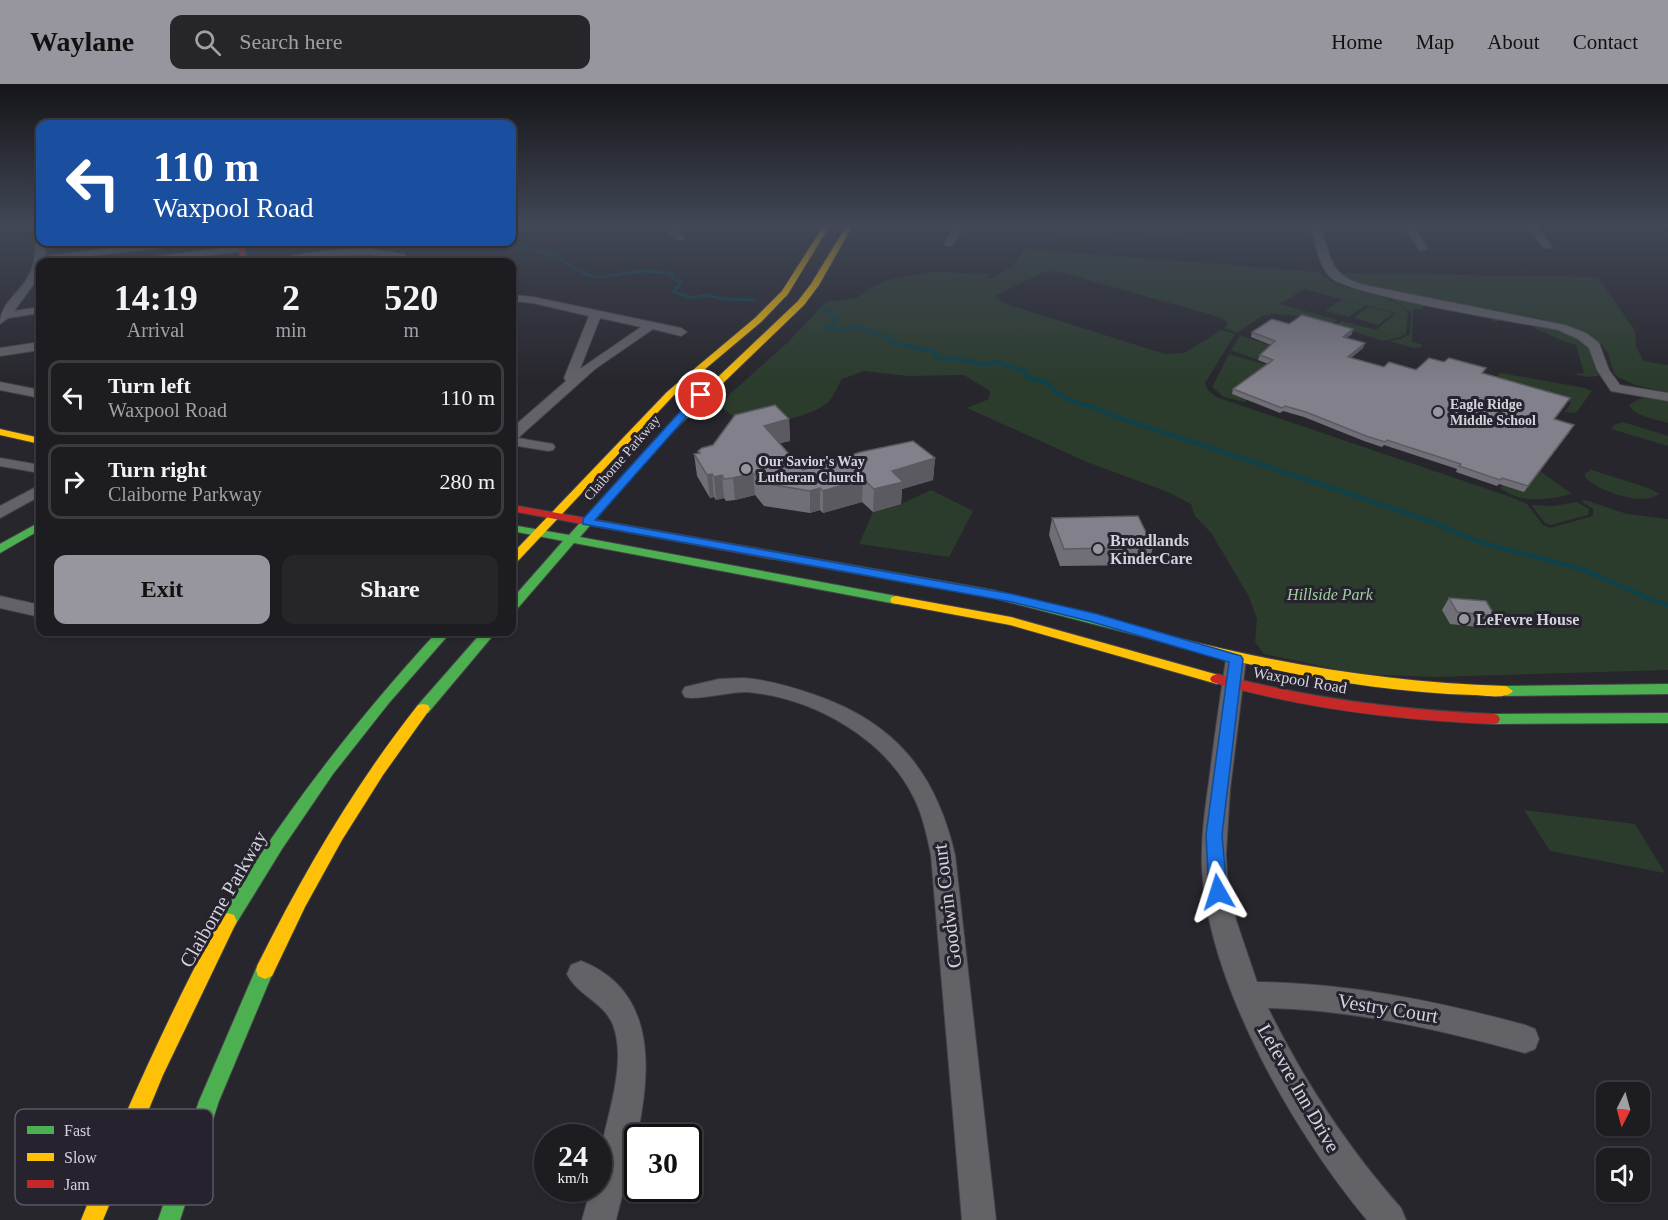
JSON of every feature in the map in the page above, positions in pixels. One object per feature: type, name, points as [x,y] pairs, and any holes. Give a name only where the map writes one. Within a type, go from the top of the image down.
[{"type":"main road","name":"Claiborne Parkway","points":[[516,556],[670,394],[751,326],[785,292],[794,278]]},
{"type":"main road","name":"Claiborne Parkway","points":[[516,602],[691,405],[773,332],[803,301],[820,278]]},
{"type":"main road","points":[[0,432],[36,440]]},
{"type":"main road","name":"Waxpool Road","points":[[516,509],[1049,606],[1316,701],[1454,718],[1523,720],[1668,718]]},
{"type":"main road","points":[[0,549],[36,527]]},
{"type":"main road","name":"Waxpool Road","points":[[516,529],[1001,619],[1085,640],[1234,671],[1317,676],[1440,690],[1495,692],[1668,689]]},
{"type":"main road","name":"Claiborne Parkway","points":[[137,1109],[186,1002],[225,928],[273,849],[336,756],[377,706],[440,636]]},
{"type":"main road","points":[[207,1109],[246,1011],[275,948],[315,873],[383,762],[428,703],[486,636]]},
{"type":"main road","name":"Claiborne Parkway","points":[[92,1220],[98,1205]]},
{"type":"main road","points":[[169,1220],[174,1205]]},
{"type":"street","points":[[3,318],[35,278]]},
{"type":"street","points":[[1337,278],[1369,289],[1561,327],[1582,336],[1595,346],[1603,370],[1616,388],[1668,397]]},
{"type":"street","points":[[22,296],[36,294]]},
{"type":"street","points":[[516,298],[533,300],[681,332]]},
{"type":"street","points":[[3,318],[36,311]]},
{"type":"street","points":[[575,380],[570,378],[573,367],[595,315]]},
{"type":"street","points":[[516,432],[591,366],[650,326]]},
{"type":"street","points":[[0,352],[36,347]]},
{"type":"street","points":[[0,387],[36,393]]},
{"type":"street","points":[[516,442],[548,447]]},
{"type":"street","points":[[0,462],[36,468]]},
{"type":"street","points":[[0,513],[36,492]]},
{"type":"street","points":[[0,602],[36,610]]},
{"type":"street","name":"Lefevre Inn Drive","points":[[1234,671],[1214,835],[1215,875],[1224,926],[1248,995],[1276,1057],[1318,1128],[1365,1195],[1389,1220]]},
{"type":"street","name":"Goodwin Court","points":[[692,692],[717,684],[739,684],[788,693],[837,711],[884,741],[910,772],[923,793],[933,815],[944,855],[979,1220]]},
{"type":"street","points":[[581,974],[600,988],[618,1008],[627,1024],[630,1041],[628,1093],[599,1220]]},
{"type":"street","name":"Vestry Court","points":[[1248,995],[1316,997],[1389,1006],[1466,1022],[1525,1039]]},
{"type":"green space","name":"Hillside Park","points":[[897,278],[988,278],[986,280],[990,278],[1032,278],[995,296],[1003,303],[1165,354],[1184,353],[1221,330],[1235,334],[1205,383],[1208,390],[1216,397],[1511,497],[1527,504],[1543,525],[1550,528],[1593,516],[1593,509],[1581,501],[1585,500],[1627,514],[1668,519],[1668,670],[1436,677],[1359,674],[1264,654],[1255,642],[1257,619],[1249,597],[1212,534],[1195,516],[1191,504],[1168,492],[1087,462],[967,408],[989,399],[990,391],[964,375],[908,376],[864,371],[842,379],[830,400],[816,410],[793,418],[769,422],[742,421],[722,407],[730,394],[787,343],[826,302],[857,298],[870,288]]},
{"type":"green space","points":[[1081,278],[1327,278],[1340,285],[1387,299],[1408,312],[1406,334],[1382,341],[1335,325],[1342,321],[1376,330],[1396,313],[1365,305],[1349,317],[1325,311],[1341,300],[1363,305],[1304,289],[1280,304],[1338,320],[1332,324],[1294,315],[1276,314],[1262,316],[1237,333],[1224,328],[1227,322],[1219,317]]},
{"type":"green space","points":[[1346,278],[1599,278],[1635,331],[1636,346],[1643,361],[1668,365],[1668,392],[1635,385],[1618,377],[1614,373],[1602,344],[1573,328],[1543,319],[1373,288]]},
{"type":"green space","points":[[1372,293],[1423,305],[1423,309],[1413,309],[1412,342],[1421,344],[1422,347],[1414,348],[1389,341],[1401,339],[1410,334],[1411,312],[1391,299]]},
{"type":"green space","points":[[1369,307],[1393,313],[1378,325],[1354,318]]},
{"type":"green space","points":[[1490,317],[1543,325],[1570,333],[1587,346],[1599,376],[1588,377],[1573,374],[1584,373],[1576,345],[1535,329],[1535,326],[1500,319],[1497,322]]},
{"type":"green space","points":[[1240,336],[1276,347],[1258,360],[1231,350]]},
{"type":"green space","points":[[1229,354],[1270,366],[1244,402],[1224,397],[1212,387]]},
{"type":"green space","points":[[1501,373],[1592,391],[1576,413],[1565,412],[1571,403],[1490,380]]},
{"type":"green space","points":[[1645,398],[1668,402],[1668,423],[1636,413],[1629,405]]},
{"type":"green space","points":[[1623,422],[1668,436],[1668,446],[1611,429],[1614,425]]},
{"type":"green space","points":[[1589,469],[1651,489],[1659,494],[1642,499],[1620,496],[1585,477]]},
{"type":"green space","points":[[1540,471],[1572,494],[1554,498],[1526,499],[1500,488],[1503,485]]},
{"type":"green space","points":[[931,490],[973,511],[949,557],[859,544],[873,512],[901,504]]},
{"type":"green space","points":[[1577,502],[1589,509],[1588,515],[1550,525],[1545,523],[1531,505],[1554,506]]},
{"type":"green space","points":[[1524,810],[1635,824],[1665,873],[1550,851]]},
{"type":"building","name":"Eagle Ridge Middle School","points":[[1302,315],[1353,329],[1343,337],[1365,343],[1348,357],[1384,367],[1389,362],[1416,370],[1429,358],[1444,362],[1449,358],[1486,368],[1482,373],[1570,398],[1554,419],[1574,425],[1528,486],[1502,478],[1500,480],[1459,466],[1461,464],[1387,440],[1385,442],[1366,436],[1306,412],[1285,406],[1282,408],[1233,389],[1273,360],[1260,355],[1275,341],[1252,332],[1272,319],[1289,324]]},
{"type":"building","points":[[775,405],[789,419],[764,426],[803,470],[861,452],[913,441],[935,458],[892,471],[903,482],[874,489],[863,479],[823,491],[820,488],[810,491],[763,483],[753,473],[724,479],[722,475],[714,477],[712,474],[707,475],[694,454],[700,453],[698,451],[702,448],[713,445],[735,415]]},
{"type":"building","points":[[1138,516],[1153,547],[1064,549],[1052,518]]},
{"type":"building","points":[[1449,598],[1486,601],[1495,616],[1457,612]]},
{"type":"waterway","points":[[672,278],[682,282],[674,292],[692,298],[708,295],[722,299],[754,300]]},
{"type":"waterway","points":[[823,306],[836,320],[835,323],[825,327],[837,330],[859,327],[888,338]]},
{"type":"waterway","points":[[887,336],[892,343],[933,351],[937,358],[965,360],[984,365],[996,362],[1025,371],[1028,378],[1047,382],[1060,395],[1078,403],[1317,483]]},
{"type":"waterway","points":[[1312,481],[1438,524],[1491,545],[1583,570],[1646,598],[1668,605]]},
{"type":"traffic: fast","points":[[516,602],[665,434]]},
{"type":"traffic: fast","points":[[0,549],[36,527]]},
{"type":"traffic: fast","points":[[516,529],[896,600]]},
{"type":"traffic: fast","points":[[772,555],[993,594],[1174,641]]},
{"type":"traffic: fast","points":[[228,921],[301,806],[355,735],[440,636]]},
{"type":"traffic: fast","points":[[423,709],[486,636]]},
{"type":"traffic: fast","points":[[1506,691],[1668,689]]},
{"type":"traffic: fast","points":[[1493,719],[1668,718]]},
{"type":"traffic: fast","points":[[206,1109],[265,970]]},
{"type":"traffic: fast","points":[[169,1220],[174,1205]]},
{"type":"traffic: slow","points":[[516,556],[670,394],[758,320],[785,292],[794,278]]},
{"type":"traffic: slow","points":[[665,434],[801,303],[819,278]]},
{"type":"traffic: slow","points":[[0,432],[36,440]]},
{"type":"traffic: slow","points":[[896,600],[1011,621],[1217,679]]},
{"type":"traffic: slow","points":[[1174,641],[1215,652],[1338,677],[1422,687],[1506,691]]},
{"type":"traffic: slow","points":[[265,970],[336,835],[399,739],[423,709]]},
{"type":"traffic: slow","points":[[138,1109],[190,994],[228,921]]},
{"type":"traffic: slow","points":[[92,1220],[98,1205]]},
{"type":"traffic: jam","points":[[516,509],[772,555]]},
{"type":"traffic: jam","points":[[1217,679],[1285,696],[1354,708],[1493,719]]},
{"type":"place","name":"Eagle Ridge Middle School","points":[[1438,412]]},
{"type":"place","name":"Our Savior's Way Lutheran Church","points":[[746,469]]},
{"type":"place","name":"Broadlands KinderCare","points":[[1098,549]]},
{"type":"place","name":"LeFevre House","points":[[1464,619]]},
{"type":"route","points":[[701,395],[587,522],[1012,598],[1092,617],[1236,659],[1214,835],[1215,875],[1218,892]]}]
